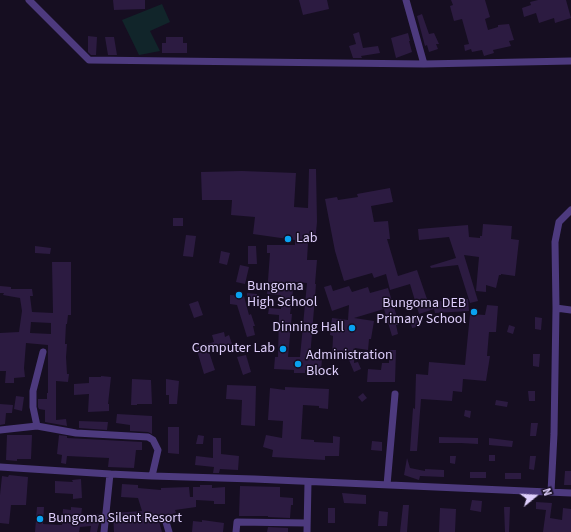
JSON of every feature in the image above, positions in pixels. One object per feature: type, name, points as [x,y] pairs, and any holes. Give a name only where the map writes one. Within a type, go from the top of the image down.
[{"type":"street","points":[[29,0],[89,60],[424,64],[571,61]]},
{"type":"street","points":[[406,0],[424,64]]},
{"type":"street","points":[[551,492],[554,434],[556,308],[555,242],[559,222],[571,210]]},
{"type":"street","points":[[556,308],[571,310]]},
{"type":"street","points":[[37,426],[33,407],[33,391],[43,352]]},
{"type":"street","points":[[387,485],[395,394]]},
{"type":"street","points":[[0,430],[37,426],[76,433],[148,437],[157,445],[158,450],[152,476]]},
{"type":"street","points":[[0,467],[152,476],[254,479],[571,494]]},
{"type":"street","points":[[104,532],[110,474]]},
{"type":"street","points":[[307,532],[308,482]]},
{"type":"street","points":[[166,522],[169,532]]},
{"type":"street","points":[[236,532],[237,522],[307,523]]},
{"type":"green space","points":[[162,4],[170,22],[150,31],[160,51],[139,55],[122,20]]},
{"type":"building","points":[[113,0],[145,0],[145,9],[114,10]]},
{"type":"building","points":[[299,0],[327,0],[329,9],[303,15]]},
{"type":"building","points":[[451,0],[485,0],[490,17],[485,19],[488,30],[498,27],[498,25],[509,24],[514,40],[509,41],[511,46],[493,50],[494,53],[484,56],[482,50],[472,52],[471,49],[465,51],[464,45],[469,44],[462,19],[454,21],[450,6],[453,5]]},
{"type":"building","points":[[538,0],[566,0],[571,18],[555,23],[554,18],[539,23],[536,13],[524,17],[522,8],[531,5],[530,2]]},
{"type":"building","points":[[422,14],[429,34],[434,33],[439,44],[436,44],[438,49],[429,52],[427,45],[425,46],[417,16]]},
{"type":"building","points":[[359,32],[363,48],[378,46],[380,53],[361,56],[362,58],[353,58],[349,46],[356,44],[353,34]]},
{"type":"building","points":[[408,33],[412,52],[396,58],[391,38]]},
{"type":"building","points":[[88,36],[97,37],[96,55],[91,55],[88,52]]},
{"type":"building","points":[[105,37],[114,37],[117,55],[108,55]]},
{"type":"building","points":[[166,37],[183,37],[183,43],[187,43],[187,53],[162,53],[162,43],[166,43]]},
{"type":"building","points":[[309,169],[316,169],[317,222],[315,243],[308,243],[307,260],[317,260],[310,358],[322,359],[321,371],[305,370],[305,373],[294,373],[294,370],[274,369],[275,357],[278,357],[279,315],[268,314],[269,308],[281,309],[281,295],[267,294],[270,253],[267,253],[267,245],[295,245],[295,240],[253,234],[255,217],[231,215],[232,200],[202,200],[201,172],[242,171],[296,173],[294,207],[308,208]],"holes":[[[294,282],[307,283],[300,357],[288,357],[292,314],[290,314]]]},
{"type":"building","points":[[390,188],[393,202],[371,206],[374,222],[388,221],[390,239],[387,239],[398,276],[417,270],[428,302],[468,299],[469,311],[435,313],[434,309],[419,314],[410,284],[390,290],[386,274],[374,278],[372,273],[344,281],[335,251],[325,199],[337,197],[338,200],[358,197],[357,194]]},
{"type":"building","points":[[173,218],[183,218],[183,226],[173,226]]},
{"type":"building","points":[[483,224],[512,226],[511,239],[519,240],[515,276],[501,274],[499,275],[496,288],[486,285],[486,292],[476,291],[479,257],[464,255],[478,301],[470,303],[458,265],[431,268],[430,266],[456,258],[449,237],[419,240],[418,229],[468,225],[469,237],[480,238],[480,236],[482,236]]},
{"type":"building","points":[[186,235],[196,236],[193,257],[183,256]]},
{"type":"building","points":[[35,246],[51,248],[50,254],[35,253]]},
{"type":"building","points":[[248,246],[256,246],[257,264],[248,264]]},
{"type":"building","points":[[221,251],[230,253],[227,265],[219,263]]},
{"type":"building","points":[[52,262],[71,262],[71,315],[68,315],[66,324],[65,344],[67,344],[66,357],[67,374],[69,374],[68,382],[56,381],[56,420],[66,419],[67,426],[45,422],[45,410],[39,409],[38,407],[38,399],[47,399],[48,393],[48,345],[26,343],[24,368],[25,377],[14,378],[14,383],[5,383],[6,371],[0,371],[0,333],[19,332],[22,311],[20,298],[3,295],[4,293],[0,293],[0,286],[11,287],[11,289],[32,289],[33,296],[30,296],[32,312],[53,313]],"holes":[[[31,322],[51,323],[51,334],[30,333]]]},
{"type":"building","points":[[240,265],[249,267],[245,284],[236,282]]},
{"type":"building","points":[[331,285],[333,291],[349,286],[352,292],[368,287],[370,293],[388,288],[397,317],[398,325],[396,325],[398,334],[392,336],[384,309],[354,318],[374,321],[371,339],[369,339],[368,350],[355,348],[354,363],[358,362],[361,369],[354,372],[349,360],[332,359],[333,336],[330,335],[332,318],[348,320],[349,305],[332,311],[324,287]]},
{"type":"building","points":[[247,293],[257,294],[257,302],[247,301]]},
{"type":"building","points":[[230,295],[244,296],[249,315],[251,314],[255,326],[253,326],[255,335],[247,337],[237,305],[230,304]]},
{"type":"building","points":[[198,301],[203,315],[194,318],[189,304]]},
{"type":"building","points":[[487,305],[498,306],[496,332],[489,332],[487,356],[490,356],[486,381],[463,379],[462,392],[453,391],[452,401],[421,399],[417,451],[410,451],[413,408],[415,409],[416,374],[428,375],[429,362],[465,365],[470,314],[485,315]]},
{"type":"building","points":[[535,317],[542,318],[541,330],[535,329]]},
{"type":"building","points":[[420,318],[421,326],[412,328],[410,320]]},
{"type":"building","points":[[509,325],[515,327],[513,334],[507,332]]},
{"type":"building","points":[[224,332],[225,337],[229,335],[232,344],[209,352],[215,370],[204,374],[196,347],[214,342],[212,335]]},
{"type":"building","points":[[389,350],[396,350],[395,382],[367,382],[368,369],[381,370],[382,363],[389,363]]},
{"type":"building","points":[[533,354],[540,354],[539,367],[533,366]]},
{"type":"building","points":[[246,355],[251,372],[243,375],[237,357]]},
{"type":"building","points":[[89,377],[111,377],[108,404],[109,411],[88,412],[89,394],[74,395],[74,384],[89,383]]},
{"type":"building","points":[[132,379],[151,380],[152,404],[131,405]]},
{"type":"building","points":[[166,379],[179,381],[177,404],[169,404],[169,395],[166,395]]},
{"type":"building","points":[[227,385],[256,386],[255,426],[241,425],[242,400],[226,399]]},
{"type":"building","points":[[285,387],[329,389],[328,409],[319,408],[319,406],[303,405],[301,439],[314,440],[314,442],[333,443],[333,436],[340,437],[339,456],[325,456],[325,460],[272,457],[273,450],[263,447],[266,435],[282,438],[283,421],[268,420],[270,388],[285,390]]},
{"type":"building","points":[[528,391],[535,391],[535,401],[529,401]]},
{"type":"building","points":[[363,393],[367,398],[362,402],[358,397]]},
{"type":"building","points":[[16,396],[24,397],[22,411],[14,409]]},
{"type":"building","points":[[496,400],[508,402],[507,407],[495,405]]},
{"type":"building","points":[[0,404],[13,405],[12,413],[6,413],[5,424],[0,425]]},
{"type":"building","points":[[465,410],[471,411],[470,418],[464,416]]},
{"type":"building","points":[[117,414],[152,416],[152,434],[148,432],[130,431],[130,425],[116,423]]},
{"type":"building","points":[[79,421],[108,422],[107,430],[79,428]]},
{"type":"building","points":[[531,423],[538,423],[536,436],[530,436]]},
{"type":"building","points":[[168,427],[179,427],[179,454],[168,453]]},
{"type":"building","points":[[7,435],[32,435],[31,459],[17,459],[17,461],[6,460]]},
{"type":"building","points":[[59,435],[67,436],[67,438],[142,442],[142,450],[136,450],[134,468],[108,467],[109,458],[67,456],[66,464],[61,463],[62,455],[57,454]]},
{"type":"building","points":[[198,435],[204,436],[203,444],[196,444]]},
{"type":"building","points":[[439,437],[478,438],[478,444],[439,443]]},
{"type":"building","points":[[213,438],[221,438],[221,454],[239,456],[238,470],[220,469],[219,473],[213,473],[214,467],[195,465],[196,456],[213,458]]},
{"type":"building","points":[[489,438],[513,441],[512,447],[489,445]]},
{"type":"building","points":[[372,441],[382,442],[382,451],[371,450]]},
{"type":"building","points":[[489,455],[495,455],[495,461],[489,461]]},
{"type":"building","points":[[450,456],[456,456],[455,464],[450,463]]},
{"type":"building","points":[[530,456],[536,456],[534,470],[529,469]]},
{"type":"building","points":[[407,458],[410,468],[425,471],[425,469],[444,470],[444,477],[420,476],[419,480],[404,475]]},
{"type":"building","points":[[565,471],[571,471],[571,485],[564,485]]},
{"type":"building","points":[[470,472],[486,472],[486,478],[470,478]]},
{"type":"building","points":[[505,473],[521,473],[521,479],[505,479]]},
{"type":"building","points":[[9,475],[28,477],[26,505],[11,505],[9,524],[0,523],[0,495],[2,476],[8,477]]},
{"type":"building","points":[[81,479],[82,498],[73,499],[73,494],[55,493],[55,481],[73,482],[72,480]]},
{"type":"building","points":[[122,484],[138,485],[138,488],[161,490],[161,488],[189,487],[190,497],[193,497],[193,487],[200,487],[200,485],[212,485],[212,488],[225,487],[225,504],[214,504],[214,501],[196,500],[196,507],[175,510],[176,513],[158,518],[162,532],[114,532],[113,513],[142,511],[138,498],[121,497]]},
{"type":"building","points":[[240,486],[280,487],[280,497],[293,498],[290,518],[239,516]]},
{"type":"building","points":[[342,493],[366,495],[366,504],[344,503]]},
{"type":"building","points":[[472,500],[482,501],[481,512],[470,510]]},
{"type":"building","points":[[536,502],[552,503],[550,518],[562,520],[563,508],[571,509],[571,532],[543,532],[546,510],[536,509]]},
{"type":"building","points":[[403,505],[409,505],[407,532],[400,532]]},
{"type":"building","points":[[37,507],[44,507],[43,524],[62,525],[63,509],[71,510],[71,507],[82,508],[81,516],[101,514],[97,532],[90,532],[91,526],[80,527],[79,532],[35,532]]},
{"type":"building","points":[[504,507],[510,507],[509,532],[505,532]]},
{"type":"building","points":[[328,508],[335,508],[335,523],[328,523]]},
{"type":"building","points":[[440,508],[456,509],[455,532],[439,532]]},
{"type":"building","points":[[379,511],[388,512],[387,526],[378,526]]},
{"type":"building","points":[[202,520],[224,523],[223,532],[192,532],[193,521],[202,522]]},
{"type":"building","points":[[268,527],[288,528],[288,532],[267,532]]},
{"type":"place","name":"Lab","points":[[288,239]]},
{"type":"place","name":"Bungoma High School","points":[[239,295]]},
{"type":"place","name":"Bungoma DEB Primary School","points":[[474,312]]},
{"type":"place","name":"Dinning Hall","points":[[352,328]]},
{"type":"place","name":"Computer Lab","points":[[283,349]]},
{"type":"place","name":"Administration Block","points":[[298,364]]},
{"type":"place","name":"Bungoma Silent Resort","points":[[40,519]]}]
